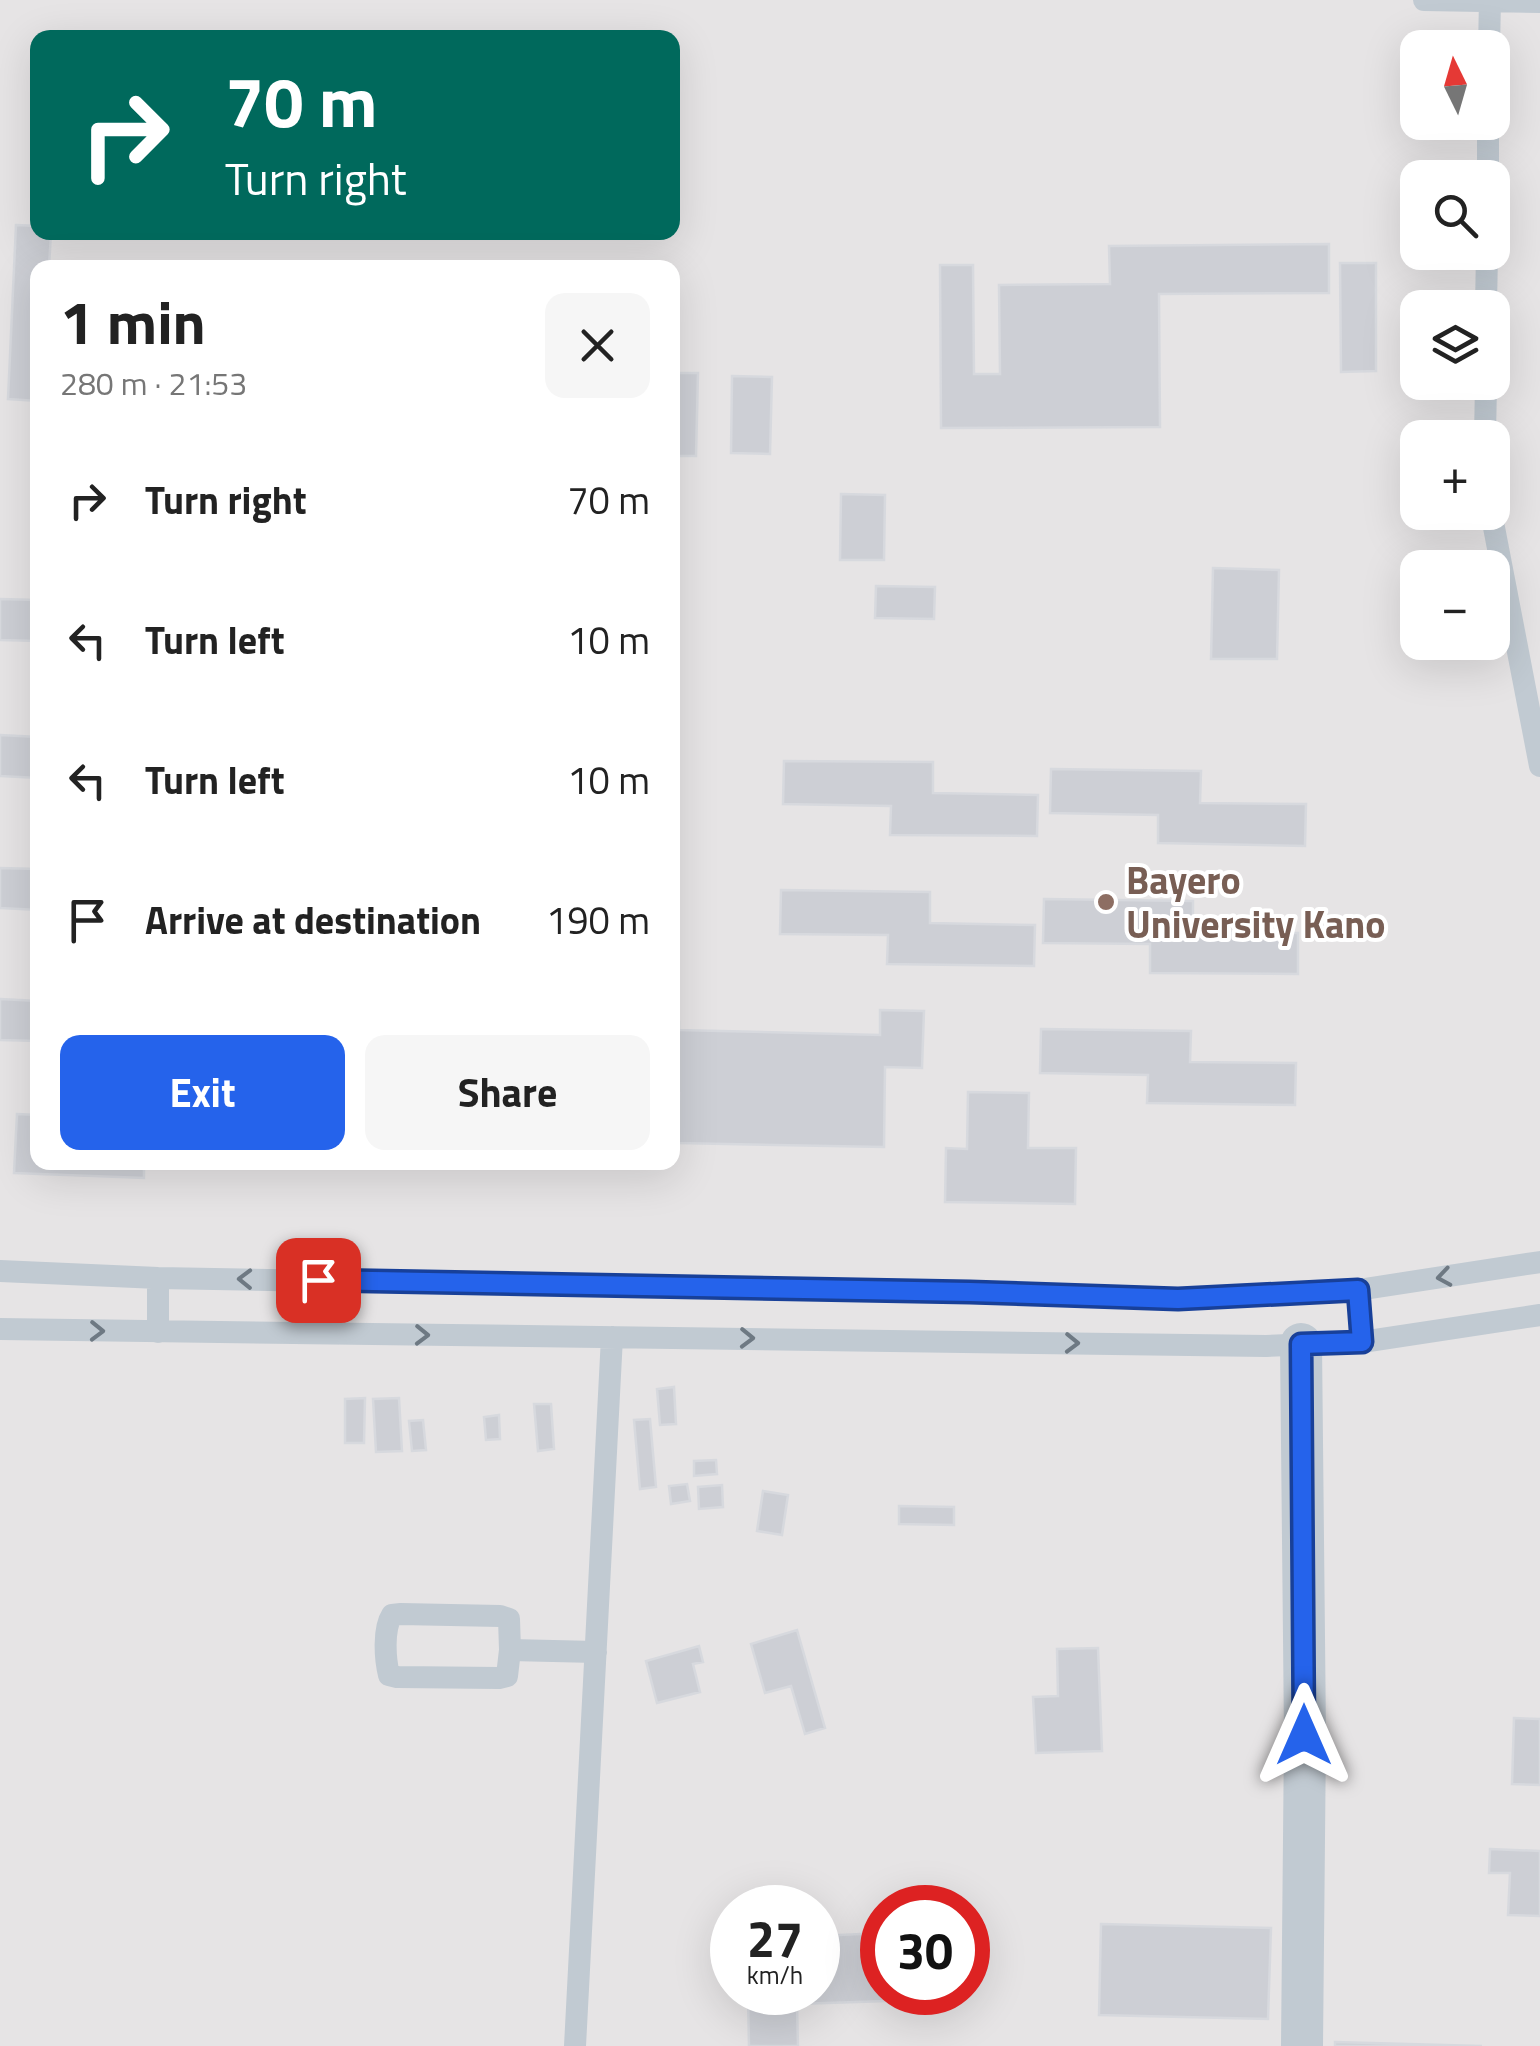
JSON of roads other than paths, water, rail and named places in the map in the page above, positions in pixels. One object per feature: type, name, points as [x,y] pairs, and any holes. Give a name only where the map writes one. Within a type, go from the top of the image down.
[{"type":"street","points":[[1301,1344],[1302,2046]]},
{"type":"lane","points":[[1424,0],[1540,2]]},
{"type":"lane","points":[[1489,30],[1490,1]]},
{"type":"lane","points":[[1494,530],[1540,766]]},
{"type":"lane","points":[[0,1272],[1178,1299],[1358,1290],[1540,1262]]},
{"type":"lane","points":[[158,1278],[158,1332]]},
{"type":"lane","points":[[1358,1290],[1362,1342]]},
{"type":"lane","points":[[0,1329],[1161,1346],[1362,1342],[1540,1314]]},
{"type":"lane","points":[[575,2046],[612,1336]]},
{"type":"lane","points":[[401,1614],[500,1616],[510,1619],[510,1650],[507,1676],[499,1678],[397,1677],[390,1675],[387,1666],[387,1621],[392,1615],[401,1614]]},
{"type":"lane","points":[[510,1650],[596,1652]]},
{"type":"place","name":"Bayero University Kano","points":[[1106,902]]}]
